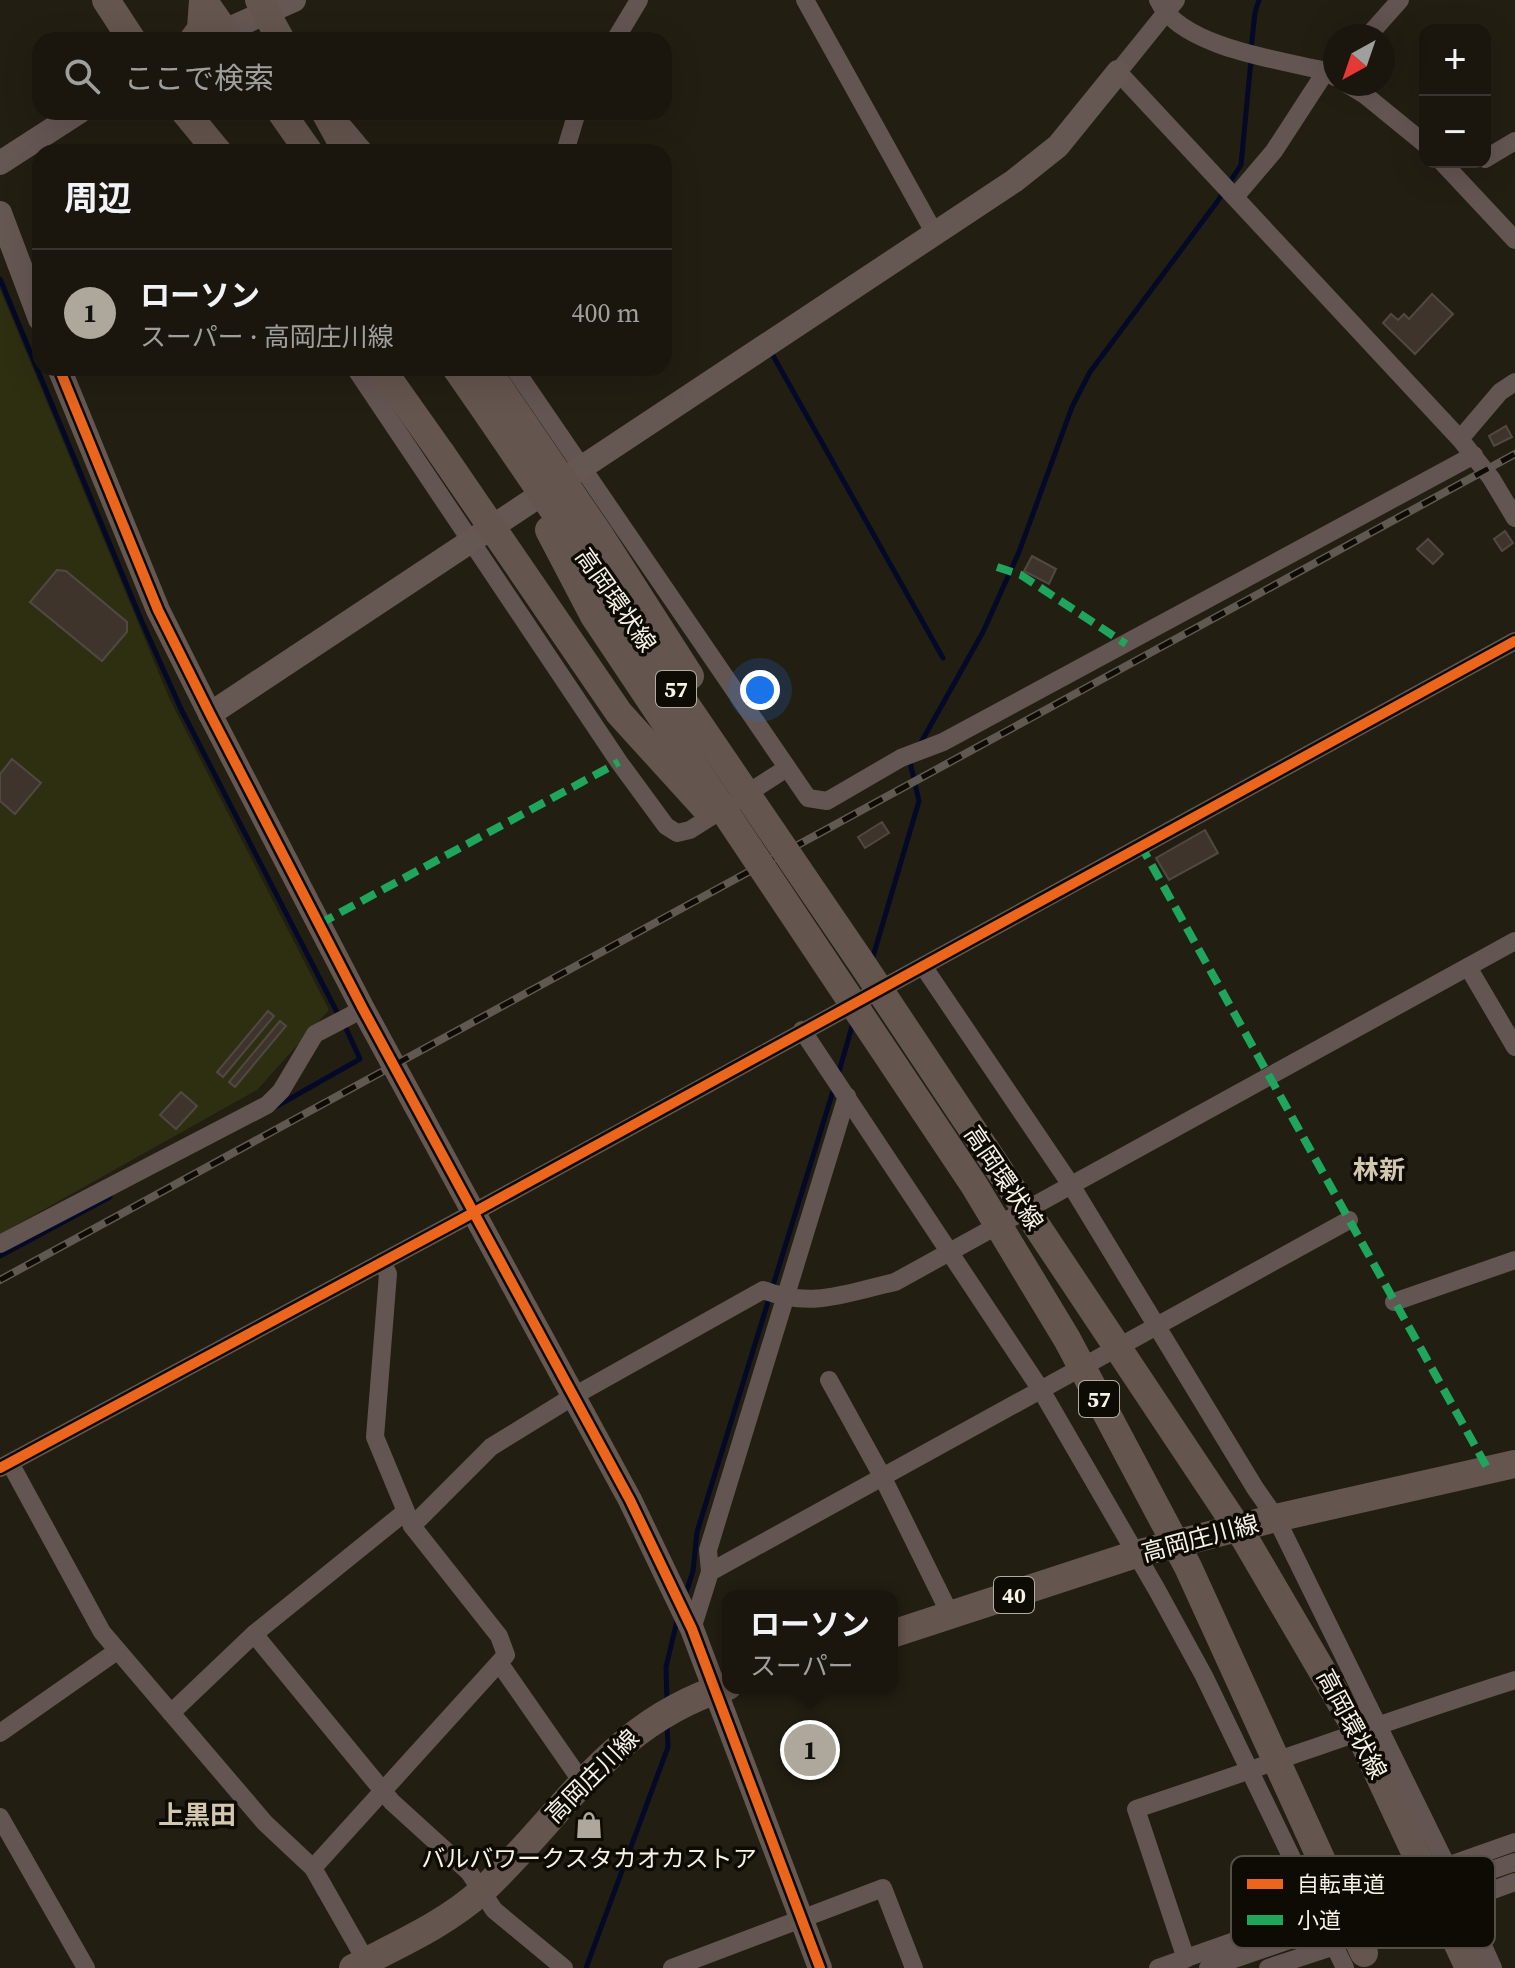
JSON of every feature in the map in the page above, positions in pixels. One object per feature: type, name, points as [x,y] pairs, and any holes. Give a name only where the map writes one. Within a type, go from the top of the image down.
[{"type":"main road","points":[[106,0],[127,32]]},
{"type":"main road","points":[[203,0],[209,32]]},
{"type":"main road","points":[[262,6],[277,32]]},
{"type":"main road","points":[[191,120],[211,144]]},
{"type":"main road","points":[[207,120],[214,144]]},
{"type":"main road","points":[[287,120],[303,144]]},
{"type":"main road","points":[[329,120],[343,144]]},
{"type":"main road","name":"57","points":[[387,376],[619,713],[771,880]]},
{"type":"main road","name":"高岡環状線","points":[[464,376],[500,411],[861,962],[1245,1539],[1362,1739],[1426,1856]]},
{"type":"main road","name":"57","points":[[489,376],[500,411]]},
{"type":"main road","name":"高岡環状線","points":[[500,411],[594,616],[974,1185],[1067,1339],[1188,1567],[1314,1856]]},
{"type":"main road","name":"高岡庄川線","points":[[898,1632],[1136,1554],[1276,1518],[1515,1464]]},
{"type":"main road","name":"高岡庄川線","points":[[359,1965],[446,1918],[483,1890],[609,1754],[645,1725],[686,1702],[721,1688]]},
{"type":"main road","name":"高岡環状線","points":[[1463,1948],[1469,1968]]},
{"type":"street","points":[[222,32],[262,6],[294,0]]},
{"type":"street","points":[[620,32],[639,0]]},
{"type":"street","points":[[805,0],[935,234]]},
{"type":"street","points":[[1379,24],[1400,0]]},
{"type":"street","points":[[210,714],[1014,181],[1058,146],[1118,72],[1166,5],[1224,46],[1323,73]]},
{"type":"street","points":[[1118,72],[1460,439],[1515,518]]},
{"type":"street","points":[[1235,197],[1323,91]]},
{"type":"street","points":[[1366,96],[1419,139]]},
{"type":"street","points":[[0,163],[67,120]]},
{"type":"street","points":[[339,120],[359,144]]},
{"type":"street","points":[[567,144],[575,120]]},
{"type":"street","points":[[1491,156],[1515,141]]},
{"type":"street","points":[[1448,168],[1515,240]]},
{"type":"street","points":[[1456,177],[1471,168]]},
{"type":"street","points":[[0,213],[32,298]]},
{"type":"street","points":[[62,376],[158,610],[210,714],[363,1009],[630,1500],[721,1688]]},
{"type":"street","points":[[360,376],[666,826],[677,833],[690,830],[787,768]]},
{"type":"street","points":[[519,376],[808,798],[827,801],[901,758],[943,742],[1474,455]]},
{"type":"street","points":[[1460,439],[1500,392],[1515,382]]},
{"type":"street","points":[[577,699],[687,621]]},
{"type":"street","points":[[359,1965],[313,1868],[265,1823],[102,1632],[5,1466],[1515,641]]},
{"type":"street","points":[[171,1713],[254,1634],[409,1519],[491,1447],[572,1397],[776,1295],[811,1301],[895,1282],[1515,941]]},
{"type":"street","points":[[923,966],[1071,1185],[1276,1518],[1442,1856]]},
{"type":"street","points":[[1468,967],[1515,1047]]},
{"type":"street","points":[[0,1244],[267,1105],[281,1091],[315,1034],[363,1009]]},
{"type":"street","points":[[802,1030],[1041,1390],[1204,1676],[1295,1856]]},
{"type":"street","points":[[688,1622],[710,1572],[708,1550],[776,1295],[847,1096]]},
{"type":"street","points":[[710,1572],[1349,1220]]},
{"type":"street","points":[[1394,1302],[1515,1260]]},
{"type":"street","points":[[313,1868],[506,1655],[499,1636],[409,1519],[375,1437],[388,1274],[382,1262]]},
{"type":"street","points":[[829,1380],[882,1476],[951,1616]]},
{"type":"street","points":[[254,1634],[392,1802],[469,1872],[494,1910],[564,1968]]},
{"type":"street","points":[[0,1733],[117,1651]]},
{"type":"street","points":[[500,1664],[582,1782]]},
{"type":"street","points":[[1186,1959],[1136,1809],[1378,1724],[1515,1680]]},
{"type":"street","points":[[723,1694],[820,1968]]},
{"type":"street","points":[[0,1817],[86,1968]]},
{"type":"street","points":[[1475,1856],[1515,1842]]},
{"type":"street","points":[[1495,1869],[1515,1862]]},
{"type":"street","points":[[1495,1888],[1515,1882]]},
{"type":"street","points":[[672,1968],[883,1888],[914,1968]]},
{"type":"street","points":[[1158,1968],[1231,1946]]},
{"type":"street","points":[[1208,1968],[1266,1948]]},
{"type":"street","points":[[1268,1968],[1329,1948]]},
{"type":"street","points":[[1338,1948],[1360,1963]]},
{"type":"street","points":[[1480,1948],[1493,1968]]},
{"type":"shaded area","points":[[0,289],[32,366],[32,376],[36,376],[170,700],[329,1010],[257,1090],[0,1234]]},
{"type":"building","points":[[1432,294],[1453,314],[1415,354],[1383,323],[1391,314],[1398,320],[1404,314],[1409,319]]},
{"type":"building","points":[[1506,426],[1512,437],[1494,446],[1489,436]]},
{"type":"building","points":[[1505,531],[1513,543],[1502,551],[1494,539]]},
{"type":"building","points":[[1428,539],[1443,554],[1433,564],[1417,549]]},
{"type":"building","points":[[1032,556],[1056,569],[1049,584],[1024,571]]},
{"type":"building","points":[[57,570],[66,571],[127,622],[127,632],[102,661],[30,602]]},
{"type":"building","points":[[12,759],[41,783],[15,814],[0,801],[0,774]]},
{"type":"building","points":[[882,822],[889,833],[865,848],[858,837]]},
{"type":"building","points":[[1205,830],[1218,853],[1169,880],[1156,858]]},
{"type":"building","points":[[268,1011],[274,1016],[223,1077],[217,1072]]},
{"type":"building","points":[[280,1021],[286,1026],[235,1087],[229,1082]]},
{"type":"building","points":[[181,1092],[197,1106],[176,1129],[160,1115]]},
{"type":"building","points":[[819,1723],[833,1759],[802,1770],[789,1734]]},
{"type":"waterway","points":[[1251,50],[1259,0]]},
{"type":"waterway","points":[[919,746],[983,632],[1019,552],[1072,407],[1090,372],[1217,202],[1241,165],[1251,60]]},
{"type":"waterway","points":[[0,279],[32,356]]},
{"type":"waterway","points":[[771,352],[943,658]]},
{"type":"waterway","points":[[40,376],[181,709],[339,1016]]},
{"type":"waterway","points":[[872,960],[919,801],[910,762],[912,758]]},
{"type":"waterway","points":[[838,1075],[853,1023]]},
{"type":"waterway","points":[[277,1106],[360,1059],[344,1024]]},
{"type":"waterway","points":[[685,1596],[693,1571],[697,1532],[834,1088]]},
{"type":"waterway","points":[[0,1256],[110,1197]]},
{"type":"waterway","points":[[667,1701],[666,1667],[677,1621]]},
{"type":"waterway","points":[[586,1968],[668,1747],[667,1723]]},
{"type":"railway","points":[[0,1280],[1515,454]]},
{"type":"marked path","points":[[997,567],[1021,575],[1126,644]]},
{"type":"marked path","points":[[319,924],[619,762]]},
{"type":"marked path","points":[[1140,844],[1489,1471]]},
{"type":"cycle path","points":[[62,376],[158,610],[210,714],[363,1009],[630,1500],[692,1629],[820,1968]]},
{"type":"cycle path","points":[[0,1468],[460,1220],[1515,641]]},
{"type":"place","name":"ローソン","points":[[810,1750]]},
{"type":"place","name":"バルバワークスタカオカストア","points":[[589,1825]]},
{"type":"district","name":"林新","points":[[1379,1170]]},
{"type":"district","name":"上黒田","points":[[197,1815]]}]
